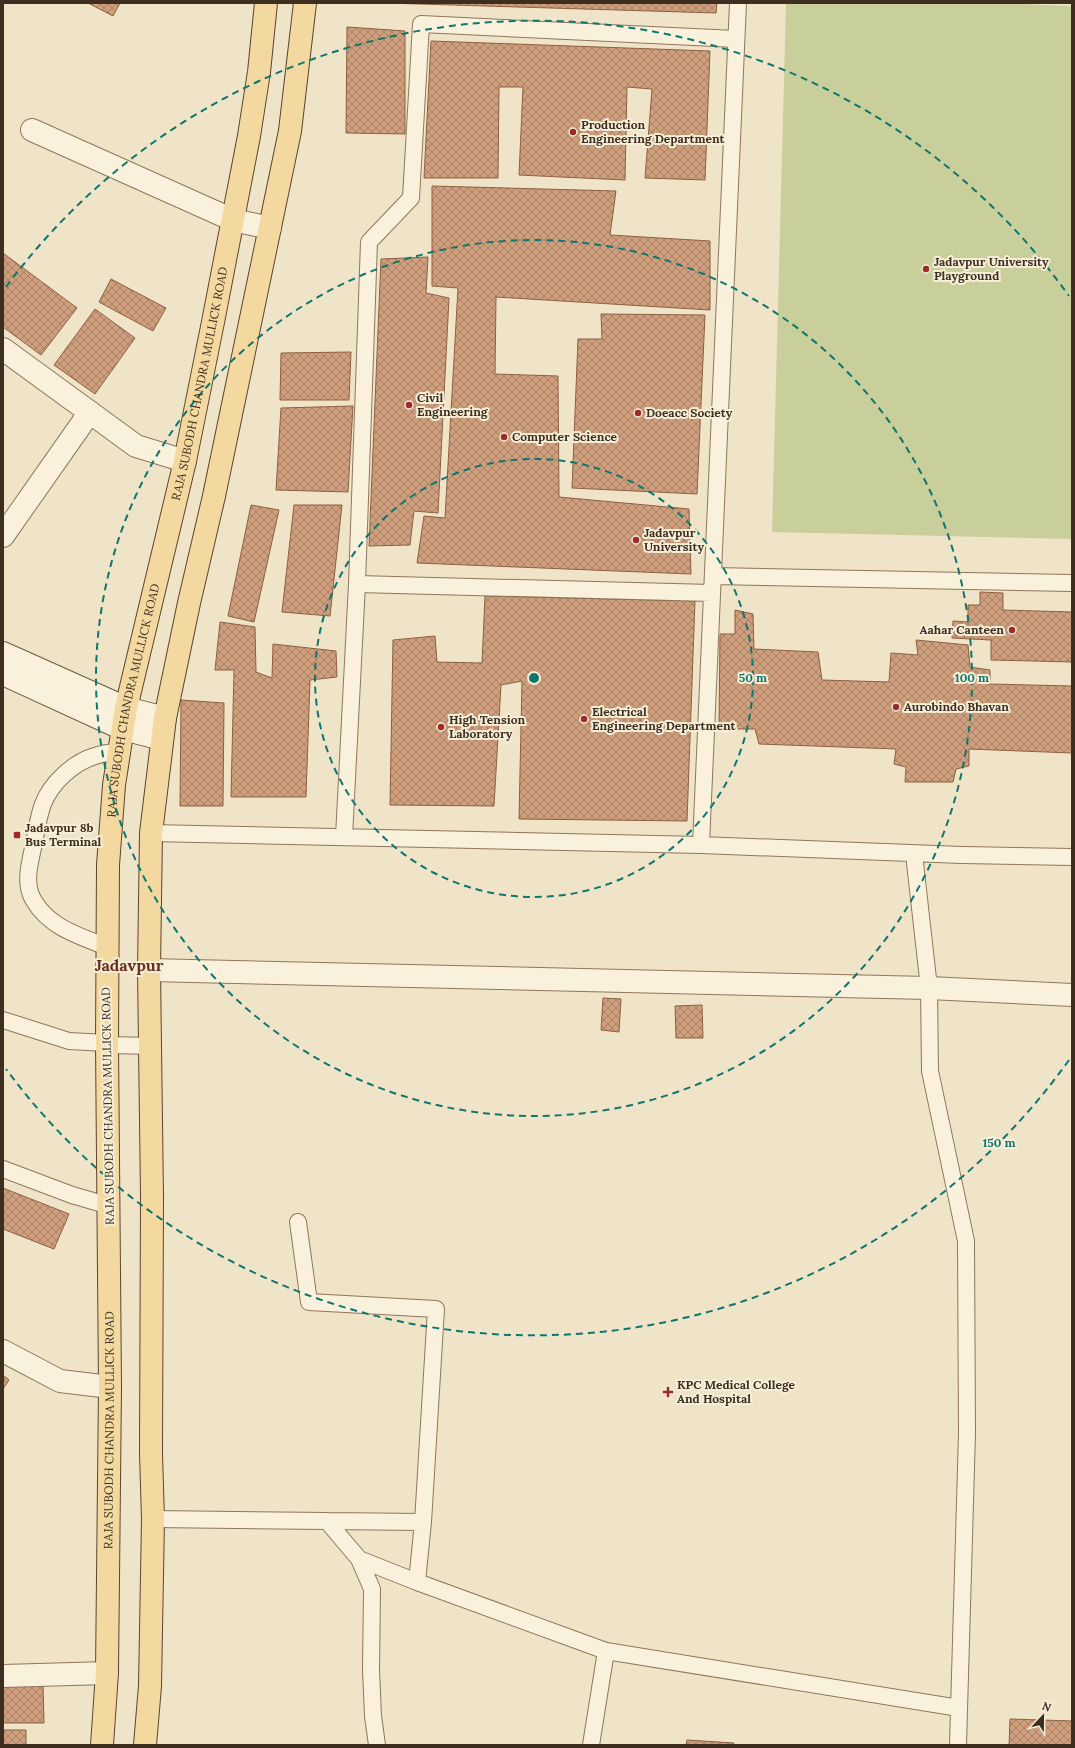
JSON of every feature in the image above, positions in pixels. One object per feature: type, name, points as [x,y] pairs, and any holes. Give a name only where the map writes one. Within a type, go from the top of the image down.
[{"type":"main road","name":"RAJA SUBODH CHANDRA MULLICK ROAD","points":[[102,1745],[107,1673],[110,1387],[110,1206],[107,1043],[108,865],[114,785],[125,719],[185,460],[233,220],[259,72],[266,3]]},
{"type":"main road","points":[[145,1745],[150,1686],[153,1519],[151,1454],[151,1046],[149,970],[152,833],[163,728],[189,603],[214,496],[290,131],[305,3]]},
{"type":"street","points":[[32,130],[233,220],[270,228]]},
{"type":"street","points":[[3,349],[136,446],[185,460]]},
{"type":"street","points":[[3,536],[90,412]]},
{"type":"street","points":[[3,653],[125,719]]},
{"type":"street","points":[[3,674],[125,719],[163,728]]},
{"type":"street","points":[[149,970],[929,988],[1072,995]]},
{"type":"street","points":[[3,1351],[60,1381],[110,1387]]},
{"type":"street","points":[[3,1676],[107,1673]]},
{"type":"lane","points":[[701,845],[738,3]]},
{"type":"lane","points":[[344,837],[357,584],[368,242],[411,198],[421,24],[736,39]]},
{"type":"lane","points":[[713,576],[1072,583]]},
{"type":"lane","points":[[357,584],[712,593]]},
{"type":"lane","points":[[107,946],[64,929],[43,914],[33,901],[28,889],[28,872],[43,804],[51,790],[79,763],[95,756],[119,751]]},
{"type":"lane","points":[[152,833],[701,845],[914,854],[1072,857]]},
{"type":"lane","points":[[914,854],[929,988],[930,1071],[966,1241],[967,1433],[958,1745]]},
{"type":"lane","points":[[3,1020],[69,1040],[107,1043],[110,1045],[151,1046]]},
{"type":"lane","points":[[3,1170],[72,1195],[110,1206]]},
{"type":"lane","points":[[298,1222],[309,1302],[436,1309],[423,1522],[417,1582]]},
{"type":"lane","points":[[153,1519],[423,1522]]},
{"type":"lane","points":[[327,1521],[359,1559],[372,1589],[370,1670],[373,1716],[377,1745]]},
{"type":"lane","points":[[359,1559],[417,1582],[606,1651],[959,1708]]},
{"type":"lane","points":[[591,1745],[606,1651]]},
{"type":"green space","name":"Jadavpur University Playground","points":[[786,3],[1000,3],[1072,6],[1072,539],[772,532]]},
{"type":"building","points":[[88,3],[120,3],[113,16]]},
{"type":"building","points":[[386,3],[717,3],[716,13]]},
{"type":"building","points":[[347,27],[405,31],[405,134],[346,133]]},
{"type":"building","name":"Production Engineering Department","points":[[431,41],[710,51],[705,180],[645,178],[652,89],[627,87],[625,180],[519,175],[523,87],[499,87],[498,178],[424,178]]},
{"type":"building","name":"Computer Science","points":[[432,186],[616,191],[610,235],[710,241],[710,310],[496,297],[495,374],[558,376],[559,497],[689,509],[691,574],[417,563],[424,516],[445,518],[458,288],[432,286]]},
{"type":"building","points":[[3,253],[77,308],[41,355],[3,327]]},
{"type":"building","name":"Civil Engineering","points":[[428,257],[426,293],[449,298],[438,513],[414,511],[410,545],[369,546],[381,259]]},
{"type":"building","points":[[111,279],[166,308],[153,331],[99,302]]},
{"type":"building","points":[[95,309],[135,338],[95,394],[54,365]]},
{"type":"building","name":"Doeacc Society","points":[[601,314],[705,315],[697,494],[572,488],[578,339],[602,339]]},
{"type":"building","points":[[351,352],[349,400],[280,400],[281,353]]},
{"type":"building","points":[[353,406],[348,492],[276,490],[281,408]]},
{"type":"building","points":[[251,505],[279,510],[254,622],[228,616]]},
{"type":"building","points":[[294,505],[342,505],[330,616],[282,612]]},
{"type":"building","name":"Aahar Canteen","points":[[980,592],[1003,593],[1003,610],[1072,612],[1072,662],[991,660],[991,640],[952,638],[953,621],[968,622],[968,605],[980,605]]},
{"type":"building","points":[[485,596],[695,601],[687,821],[519,819],[522,681],[501,685],[494,806],[390,805],[393,640],[435,636],[437,662],[482,663]]},
{"type":"building","name":"Aurobindo Bhavan","points":[[735,610],[753,614],[754,649],[818,652],[822,680],[889,682],[891,653],[918,655],[916,640],[968,645],[970,667],[990,670],[990,684],[1072,686],[1072,753],[969,749],[969,766],[956,769],[953,782],[905,782],[906,767],[894,764],[896,749],[759,744],[755,729],[719,729],[720,634],[735,634]]},
{"type":"building","points":[[220,622],[255,627],[256,672],[272,678],[273,644],[336,651],[337,677],[310,680],[306,797],[231,797],[234,670],[215,670]]},
{"type":"building","points":[[181,700],[224,703],[223,806],[180,806]]},
{"type":"building","points":[[603,998],[621,999],[619,1032],[601,1030]]},
{"type":"building","points":[[702,1005],[703,1038],[676,1038],[675,1006]]},
{"type":"building","points":[[3,1188],[69,1214],[54,1249],[3,1229]]},
{"type":"building","points":[[3,1375],[9,1380],[3,1389]]},
{"type":"building","points":[[3,1683],[43,1683],[44,1723],[3,1723]]},
{"type":"building","points":[[1010,1719],[1072,1721],[1072,1745],[1009,1745]]},
{"type":"building","points":[[3,1730],[26,1730],[26,1745],[3,1745]]},
{"type":"building","points":[[687,1740],[734,1743],[733,1745],[686,1745]]},
{"type":"place","name":"Production Engineering Department","points":[[573,132]]},
{"type":"place","name":"Jadavpur University Playground","points":[[926,269]]},
{"type":"place","name":"Civil Engineering","points":[[409,405]]},
{"type":"place","name":"Doeacc Society","points":[[638,413]]},
{"type":"place","name":"Computer Science","points":[[504,437]]},
{"type":"place","name":"Jadavpur University","points":[[636,540]]},
{"type":"place","name":"Aahar Canteen","points":[[1012,630]]},
{"type":"place","name":"Aurobindo Bhavan","points":[[896,707]]},
{"type":"place","name":"Electrical Engineering Department","points":[[584,719]]},
{"type":"place","name":"High Tension Laboratory","points":[[441,727]]},
{"type":"place","name":"Jadavpur 8b Bus Terminal","points":[[17,835]]},
{"type":"place","name":"KPC Medical College And Hospital","points":[[668,1392]]},
{"type":"district","name":"Jadavpur","points":[[129,965]]}]
